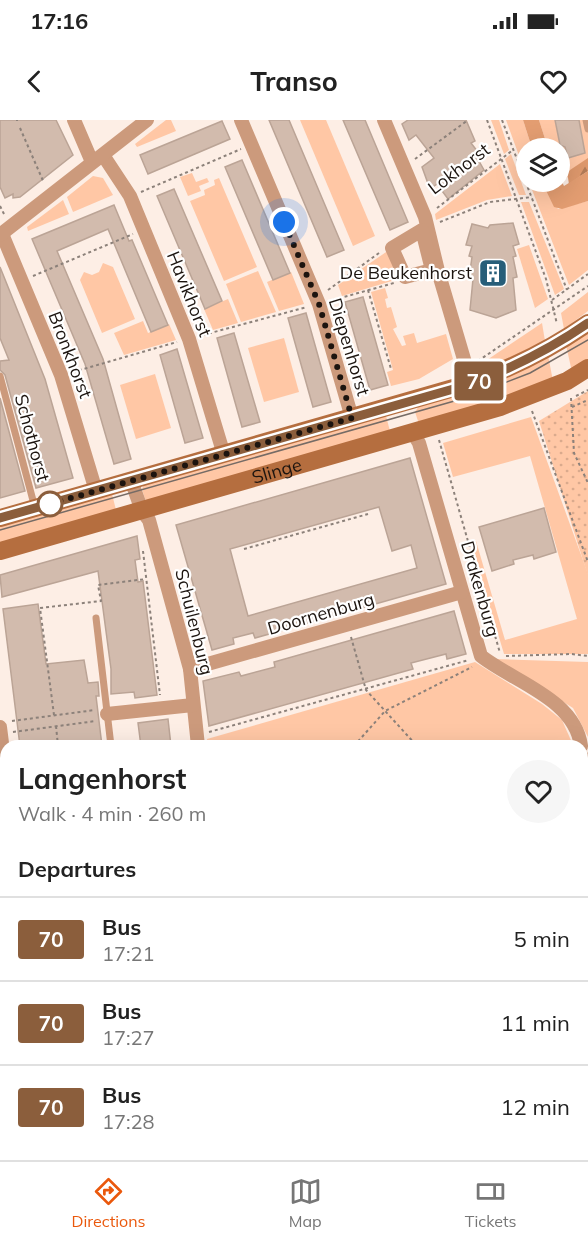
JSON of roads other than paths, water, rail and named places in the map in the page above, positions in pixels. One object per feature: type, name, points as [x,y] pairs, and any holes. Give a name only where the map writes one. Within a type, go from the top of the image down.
[{"type":"main road","name":"Slinge","points":[[0,518],[471,384],[521,365],[560,343],[588,323]]},
{"type":"main road","name":"Slinge","points":[[0,551],[500,407],[567,381],[588,368]]},
{"type":"main road","points":[[404,402],[413,433]]},
{"type":"street","name":"Havikhorst","points":[[74,120],[98,159],[130,196],[189,339],[224,455]]},
{"type":"street","points":[[1,235],[147,120]]},
{"type":"street","name":"Diepenhorst","points":[[241,120],[318,302],[352,418]]},
{"type":"street","name":"Lokhorst","points":[[384,120],[426,222],[471,384]]},
{"type":"street","name":"Bronkhorst","points":[[1,235],[61,375],[96,491]]},
{"type":"street","name":"Drakenburg","points":[[413,433],[422,455],[483,658],[565,710],[579,733],[580,740]]},
{"type":"street","points":[[131,480],[142,511]]},
{"type":"street","name":"Schuilenburg","points":[[142,511],[148,520],[190,669],[198,740]]},
{"type":"street","name":"Doornenburg","points":[[190,669],[462,592]]},
{"type":"street","points":[[107,714],[193,705]]},
{"type":"lane","points":[[585,120],[588,129]]},
{"type":"lane","name":"Schothorst","points":[[0,376],[35,508]]},
{"type":"lane","points":[[96,618],[110,740]]},
{"type":"tram line","points":[[0,530],[465,398],[530,373],[588,340]]},
{"type":"place","name":"De Beukenhorst","points":[[493,273]]}]
